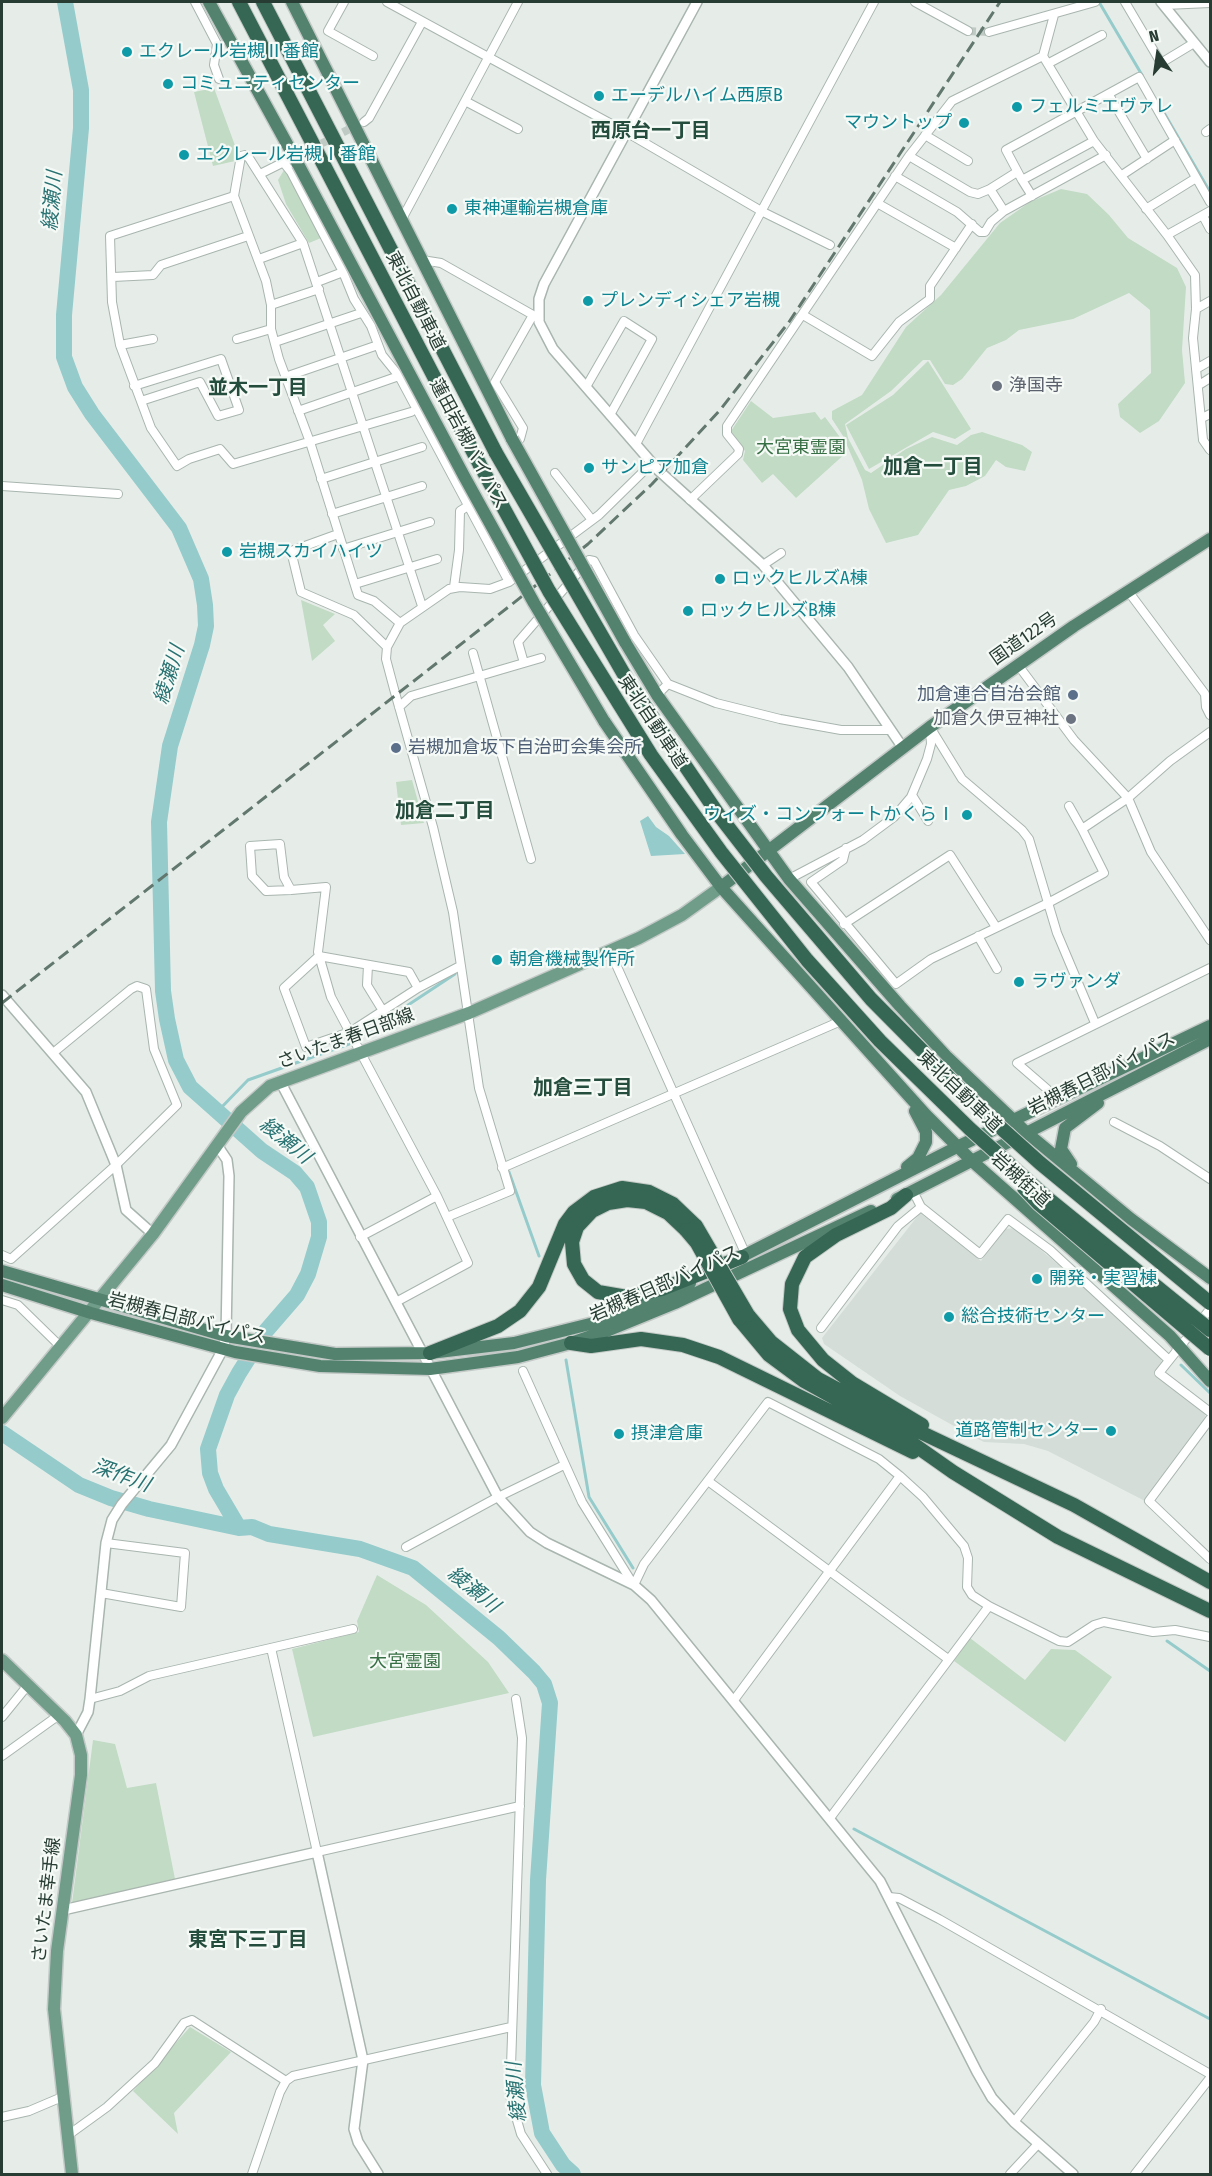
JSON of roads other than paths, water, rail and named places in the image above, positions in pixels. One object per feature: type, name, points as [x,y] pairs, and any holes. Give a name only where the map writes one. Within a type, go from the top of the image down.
[{"type":"highway","name":"蓮田岩槻バイパス","points":[[209,2],[534,603],[604,721],[682,835],[721,887]]},
{"type":"highway","name":"東北自動車道","points":[[239,2],[480,465],[589,660],[651,755],[721,852],[793,943],[847,1005],[970,1129],[1046,1197],[1210,1330]]},
{"type":"highway","name":"東北自動車道","points":[[263,2],[496,453],[629,683],[706,796],[773,885],[878,1006],[981,1110],[1040,1163],[1210,1303]]},
{"type":"highway","points":[[291,2],[422,260],[625,642],[657,695],[768,850],[789,879],[900,1006],[988,1096],[1027,1133],[1131,1219],[1210,1278]]},
{"type":"highway","name":"国道122号","points":[[721,887],[930,727],[1128,591],[1210,539]]},
{"type":"highway","name":"岩槻街道","points":[[721,887],[957,1147],[1113,1285],[1180,1347],[1210,1381]]},
{"type":"highway","name":"岩槻春日部バイパス","points":[[2,1271],[226,1336],[288,1348],[335,1354],[426,1353],[514,1343],[606,1320],[658,1300],[957,1147],[1210,1026]]},
{"type":"highway","name":"岩槻春日部バイパス","points":[[2,1285],[90,1313],[229,1351],[285,1362],[356,1369],[430,1369],[507,1359],[571,1343],[675,1303],[909,1193],[1210,1039]]},
{"type":"highway","points":[[1131,1219],[1073,1167],[1063,1154],[1060,1143],[1061,1136],[1069,1124],[1136,1077]]},
{"type":"highway","points":[[831,1213],[900,1172],[918,1158],[924,1150],[926,1132],[903,1090]]},
{"type":"highway","points":[[988,1096],[1004,1107],[1040,1108]]},
{"type":"highway","points":[[970,1129],[1039,1204],[1210,1348]]},
{"type":"highway","points":[[426,1353],[498,1326],[520,1311],[538,1287],[565,1224],[574,1212],[594,1197],[622,1188],[649,1192],[673,1204],[691,1228],[758,1343],[793,1374],[841,1404],[899,1434],[953,1472],[1058,1537],[1210,1611]]},
{"type":"highway","points":[[909,1193],[891,1208],[836,1235],[805,1257],[792,1284],[790,1309],[793,1320],[806,1342],[838,1372],[961,1451]]},
{"type":"highway","points":[[691,1228],[646,1202],[627,1200],[608,1203],[592,1211],[577,1227],[572,1242],[574,1264],[583,1280],[598,1292],[627,1297],[662,1289],[744,1256]]},
{"type":"highway","points":[[743,1317],[802,1368],[892,1419],[1074,1505],[1148,1549],[1210,1582]]},
{"type":"highway","points":[[571,1343],[591,1346],[654,1340],[701,1351],[953,1472]]},
{"type":"highway","points":[[1148,1549],[1210,1592]]},
{"type":"main road","name":"さいたま春日部線","points":[[2,1418],[62,1348],[153,1234],[241,1112],[260,1094],[280,1081],[355,1042],[469,1013],[610,951],[668,923],[721,887]]},
{"type":"main road","name":"さいたま幸手線","points":[[2,1660],[59,1715],[76,1736],[81,1755],[81,1775],[63,1910],[54,2009],[72,2175]]},
{"type":"street","points":[[195,2],[217,44],[214,65],[219,79]]},
{"type":"street","points":[[344,2],[328,31],[373,56]]},
{"type":"street","points":[[387,2],[626,132],[763,212],[830,245]]},
{"type":"street","points":[[402,219],[518,2]]},
{"type":"street","points":[[516,439],[523,428],[495,381],[536,317],[544,284],[697,2]]},
{"type":"street","points":[[636,444],[763,212],[874,2]]},
{"type":"street","points":[[915,2],[968,31]]},
{"type":"street","points":[[989,32],[1095,2]]},
{"type":"street","points":[[1125,2],[1161,63],[1194,43]]},
{"type":"street","points":[[1163,3],[1210,62]]},
{"type":"street","points":[[1163,3],[1210,3]]},
{"type":"street","points":[[690,500],[738,454],[739,449],[727,434],[727,426],[909,156],[952,101],[1043,56],[1053,15]]},
{"type":"street","points":[[364,122],[369,118],[422,22]]},
{"type":"street","points":[[1049,63],[1102,34]]},
{"type":"street","points":[[1043,56],[1094,141],[1122,175],[1195,275],[1196,309],[1193,338],[1198,368],[1203,440],[1210,450]]},
{"type":"street","points":[[1032,196],[1006,150],[1078,113],[1139,77],[1210,202]]},
{"type":"street","points":[[1109,95],[1147,159]]},
{"type":"street","points":[[465,101],[518,129]]},
{"type":"street","points":[[925,135],[968,160]]},
{"type":"street","points":[[1122,175],[1175,140]]},
{"type":"street","points":[[1022,180],[1094,141]]},
{"type":"street","points":[[400,623],[374,601],[358,595],[310,442],[285,377],[271,329],[271,305],[260,259],[248,236],[234,196],[241,156],[245,155],[249,158],[303,243],[422,606]]},
{"type":"street","points":[[896,176],[957,212],[980,232],[985,232],[991,222],[1004,210],[1106,155]]},
{"type":"street","points":[[909,156],[970,192],[978,194],[1017,172]]},
{"type":"street","points":[[260,174],[295,159]]},
{"type":"street","points":[[295,159],[291,172],[343,272],[361,313],[371,326],[378,345],[399,376],[509,582]]},
{"type":"street","points":[[1146,209],[1196,178]]},
{"type":"street","points":[[990,189],[1004,210]]},
{"type":"street","points":[[234,196],[110,236],[112,302],[120,345],[151,428],[177,466],[189,459],[220,449],[233,464],[411,412]]},
{"type":"street","points":[[877,203],[956,248]]},
{"type":"street","points":[[1167,235],[1207,214],[1210,229]]},
{"type":"street","points":[[803,315],[872,356],[899,322],[930,298],[930,286],[972,225]]},
{"type":"street","points":[[113,277],[153,275],[161,265],[248,236]]},
{"type":"street","points":[[260,259],[303,243]]},
{"type":"street","points":[[422,260],[441,263],[536,317],[552,349],[652,463],[763,565],[848,667],[903,748]]},
{"type":"street","points":[[271,305],[318,286],[343,272]]},
{"type":"street","points":[[1196,309],[1210,301]]},
{"type":"street","points":[[275,342],[361,313]]},
{"type":"street","points":[[586,387],[624,321],[652,339],[610,415]]},
{"type":"street","points":[[237,339],[271,329]]},
{"type":"street","points":[[120,345],[153,339]]},
{"type":"street","points":[[285,377],[378,345]]},
{"type":"street","points":[[134,386],[221,359],[239,410],[218,416],[200,382],[141,401]]},
{"type":"street","points":[[1198,368],[1210,361]]},
{"type":"street","points":[[298,411],[399,376]]},
{"type":"street","points":[[1199,385],[1210,378]]},
{"type":"street","points":[[1202,418],[1210,414]]},
{"type":"street","points":[[321,479],[422,447]]},
{"type":"street","points":[[447,1216],[510,1191],[479,1088],[453,912],[444,870],[386,659],[387,647],[400,623],[422,606],[454,588],[490,589],[509,582],[592,520],[652,463]]},
{"type":"street","points":[[555,473],[592,520]]},
{"type":"street","points":[[2,486],[118,494]]},
{"type":"street","points":[[332,514],[422,486]]},
{"type":"street","points":[[454,588],[459,550],[460,511],[468,506]]},
{"type":"street","points":[[343,549],[430,522]]},
{"type":"street","points":[[338,534],[291,550],[302,592],[354,615],[387,647]]},
{"type":"street","points":[[763,565],[782,553]]},
{"type":"street","points":[[355,584],[437,558]]},
{"type":"street","points":[[524,663],[518,642],[589,560],[598,564],[634,635],[668,684],[716,703],[780,719],[842,730],[890,730]]},
{"type":"street","points":[[1128,591],[1208,693],[1206,707],[1210,715]]},
{"type":"street","points":[[472,653],[531,859]]},
{"type":"street","points":[[399,707],[411,696],[541,658]]},
{"type":"street","points":[[1018,665],[1074,740],[1128,798],[1150,852],[1210,940]]},
{"type":"street","points":[[657,695],[668,684]]},
{"type":"street","points":[[789,879],[884,827],[912,795],[932,744],[930,727]]},
{"type":"street","points":[[930,727],[962,779],[1022,830],[1029,839],[1057,933],[1095,1023]]},
{"type":"street","points":[[1082,828],[1128,798],[1170,761],[1210,732]]},
{"type":"street","points":[[912,795],[928,821]]},
{"type":"street","points":[[846,848],[843,860],[811,882],[896,984],[931,958],[1048,903],[1104,873],[1069,806]]},
{"type":"street","points":[[291,890],[284,877],[280,844],[250,846],[252,876],[266,891],[291,890],[326,887],[319,956],[331,997],[437,1196],[468,1263],[396,1302]]},
{"type":"street","points":[[844,924],[950,855],[996,927]]},
{"type":"street","points":[[978,936],[997,969]]},
{"type":"street","points":[[610,951],[744,1256]]},
{"type":"street","points":[[319,956],[284,988],[306,1047],[355,1042],[383,1011],[418,988],[460,966]]},
{"type":"street","points":[[319,956],[409,972],[418,988]]},
{"type":"street","points":[[368,965],[367,985],[383,1011]]},
{"type":"street","points":[[1047,1089],[1017,1064],[1095,1023],[1210,968]]},
{"type":"street","points":[[2,1255],[12,1259],[116,1165],[177,1105],[154,1049],[146,988],[137,986],[131,989],[53,1053]]},
{"type":"street","points":[[2,995],[86,1092],[116,1165],[126,1210],[153,1234]]},
{"type":"street","points":[[502,1168],[842,1021]]},
{"type":"street","points":[[280,1081],[360,1237],[426,1353],[430,1369],[498,1497],[519,1522],[547,1543],[634,1585],[651,1600],[870,1867],[889,1897],[976,2072],[992,2097],[1014,2122],[1073,2175]]},
{"type":"street","points":[[1114,1122],[1160,1146],[1210,1179]]},
{"type":"street","points":[[76,1736],[88,1712],[106,1542],[116,1512],[168,1450],[229,1351],[226,1336],[229,1176],[227,1160],[220,1140]]},
{"type":"street","points":[[909,1193],[921,1207],[980,1254],[1008,1219],[1050,1250],[1170,1360]]},
{"type":"street","points":[[360,1237],[437,1196]]},
{"type":"street","points":[[821,1328],[898,1226],[921,1207]]},
{"type":"street","points":[[2,1300],[18,1305],[62,1348]]},
{"type":"street","points":[[1210,1309],[1159,1373],[1210,1412]]},
{"type":"street","points":[[523,1371],[582,1502],[634,1585]]},
{"type":"street","points":[[634,1585],[644,1564],[768,1402],[879,1459],[923,1497],[964,1546],[968,1558],[967,1587],[972,1595],[989,1606],[1059,1641],[1068,1642],[1093,1626],[1104,1622],[1153,1632],[1175,1630],[1210,1637]]},
{"type":"street","points":[[1210,1419],[1149,1501],[1210,1559]]},
{"type":"street","points":[[406,1547],[498,1497],[564,1465]]},
{"type":"street","points":[[734,1700],[900,1476]]},
{"type":"street","points":[[708,1481],[948,1659]]},
{"type":"street","points":[[101,1593],[181,1607],[185,1553],[106,1542]]},
{"type":"street","points":[[831,1818],[989,1606]]},
{"type":"street","points":[[90,1700],[120,1691],[149,1676],[353,1629]]},
{"type":"street","points":[[271,1648],[363,2060],[354,2129],[358,2142],[378,2175]]},
{"type":"street","points":[[2,1717],[28,1685]]},
{"type":"street","points":[[516,1699],[522,1738],[510,2096],[521,2134],[548,2175]]},
{"type":"street","points":[[3,1754],[59,1715]]},
{"type":"street","points":[[63,1910],[520,1806]]},
{"type":"street","points":[[889,1897],[899,1898],[939,1919],[1101,2009],[1210,2076],[1135,2175]]},
{"type":"street","points":[[1014,2122],[1094,2022],[1101,2009]]},
{"type":"street","points":[[68,2136],[107,2107],[155,2063],[184,2023],[192,2020],[286,2081]]},
{"type":"street","points":[[252,2175],[286,2081],[293,2076],[511,2027]]},
{"type":"street","points":[[2,2117],[29,2110],[62,2097]]},
{"type":"street","points":[[1010,2175],[1038,2144]]},
{"type":"water","points":[[648,816],[656,827],[669,836],[685,854],[651,856],[640,821]]},
{"type":"waterway","name":"綾瀬川","points":[[65,2],[81,90],[81,128],[64,315],[64,357],[75,387],[92,414],[179,528],[201,579],[205,605],[206,626],[202,645],[170,746],[159,822],[163,991],[167,1019],[176,1060],[190,1087],[262,1151],[295,1173],[307,1187],[319,1222],[319,1237],[308,1274],[297,1295],[265,1332],[239,1373],[227,1395],[208,1449],[210,1473],[216,1489],[239,1528]]},
{"type":"waterway","points":[[1099,2],[1142,75]]},
{"type":"waterway","points":[[1156,99],[1210,192]]},
{"type":"waterway","points":[[216,1113],[248,1080],[349,1044],[455,974]]},
{"type":"waterway","points":[[509,1172],[539,1256]]},
{"type":"waterway","points":[[566,1360],[589,1497],[633,1568]]},
{"type":"waterway","points":[[1181,1365],[1210,1393]]},
{"type":"waterway","name":"綾瀬川","points":[[2,1433],[79,1485],[111,1498],[149,1509],[239,1528],[252,1527],[269,1534],[360,1549],[413,1568],[499,1638],[544,1684],[550,1703],[538,1880],[533,2085],[542,2133],[563,2165],[573,2174]]},
{"type":"waterway","points":[[1167,1641],[1210,1671]]},
{"type":"waterway","points":[[854,1829],[1210,2019]]},
{"type":"tunnel","points":[[968,31],[989,32]]},
{"type":"tunnel","points":[[311,149],[357,125]]},
{"type":"railway","points":[[2,1003],[588,544],[652,484],[720,410],[789,322],[1000,2]]},
{"type":"place","name":"エクレール岩槻Ⅱ番館","points":[[127,52]]},
{"type":"place","name":"コミュニティセンター","points":[[168,84]]},
{"type":"place","name":"エーデルハイム西原B","points":[[599,96]]},
{"type":"place","name":"フェルミエヴァレ","points":[[1017,107]]},
{"type":"place","name":"マウントップ","points":[[964,123]]},
{"type":"place","name":"エクレール岩槻Ⅰ番館","points":[[184,155]]},
{"type":"place","name":"東神運輸岩槻倉庫","points":[[452,209]]},
{"type":"place","name":"プレンディシェア岩槻","points":[[588,301]]},
{"type":"place","name":"浄国寺","points":[[997,386]]},
{"type":"place","name":"サンピア加倉","points":[[589,468]]},
{"type":"place","name":"岩槻スカイハイツ","points":[[227,552]]},
{"type":"place","name":"ロックヒルズA棟","points":[[720,579]]},
{"type":"place","name":"ロックヒルズB棟","points":[[688,611]]},
{"type":"place","name":"加倉連合自治会館","points":[[1073,695]]},
{"type":"place","name":"加倉久伊豆神社","points":[[1071,719]]},
{"type":"place","name":"岩槻加倉坂下自治町会集会所","points":[[396,748]]},
{"type":"place","name":"ウィズ・コンフォートかくらⅠ","points":[[967,815]]},
{"type":"place","name":"朝倉機械製作所","points":[[497,960]]},
{"type":"place","name":"ラヴァンダ","points":[[1019,982]]},
{"type":"place","name":"開発・実習棟","points":[[1037,1279]]},
{"type":"place","name":"総合技術センター","points":[[949,1317]]},
{"type":"place","name":"道路管制センター","points":[[1111,1431]]},
{"type":"place","name":"摂津倉庫","points":[[619,1434]]},
{"type":"district","name":"西原台一丁目","points":[[651,131]]},
{"type":"district","name":"並木一丁目","points":[[258,388]]},
{"type":"district","name":"加倉一丁目","points":[[933,467]]},
{"type":"district","name":"加倉二丁目","points":[[445,811]]},
{"type":"district","name":"加倉三丁目","points":[[583,1088]]},
{"type":"district","name":"東宮下三丁目","points":[[248,1940]]},
{"type":"park label","name":"大宮東霊園","points":[[801,448]]},
{"type":"park label","name":"大宮霊園","points":[[405,1662]]},
{"type":"water label","name":"深作川","points":[[121,1476]]}]
